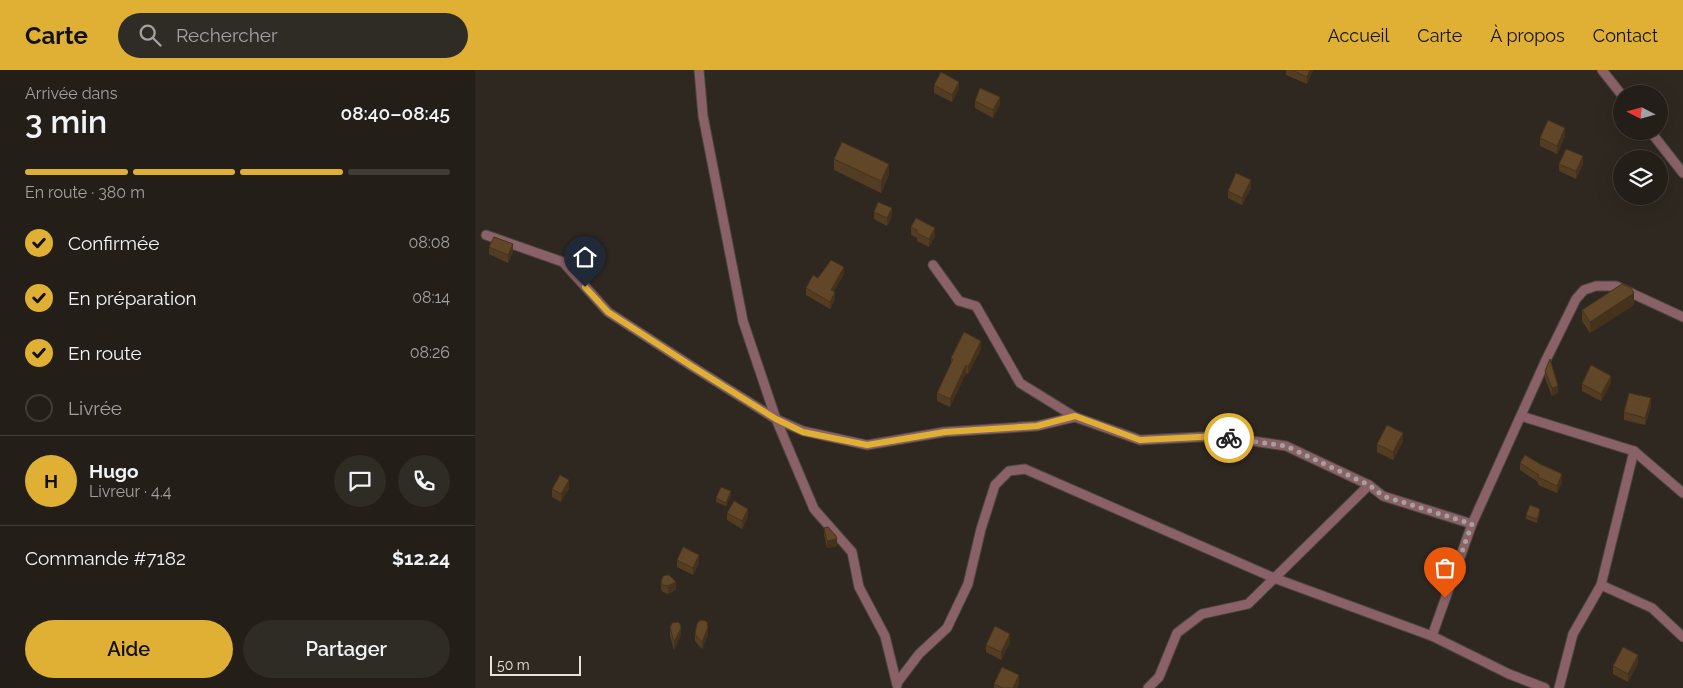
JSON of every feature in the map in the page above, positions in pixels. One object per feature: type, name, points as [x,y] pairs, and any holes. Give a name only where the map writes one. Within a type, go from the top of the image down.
[{"type":"street","points":[[699,70],[703,116],[743,321],[776,419],[814,509],[852,552],[859,587],[885,636],[897,686]]},
{"type":"street","points":[[1602,70],[1614,85]]},
{"type":"street","points":[[1657,140],[1683,173]]},
{"type":"street","points":[[486,235],[563,262],[608,312],[776,419],[803,432],[867,445],[945,432],[1037,426],[1075,416]]},
{"type":"street","points":[[933,265],[959,301],[976,306],[1020,383],[1075,416],[1140,440],[1219,436],[1286,446],[1369,485],[1383,496],[1472,524]]},
{"type":"street","points":[[1432,636],[1472,524],[1576,299],[1584,290],[1596,286],[1616,286],[1683,317]]},
{"type":"street","points":[[1521,416],[1634,451],[1683,493]]},
{"type":"street","points":[[1559,688],[1573,634],[1601,584],[1634,451]]},
{"type":"street","points":[[897,686],[919,654],[947,628],[967,584],[995,485],[1009,471],[1025,469],[1273,578],[1432,636],[1509,674],[1545,688]]},
{"type":"street","points":[[1148,688],[1159,677],[1177,632],[1202,614],[1248,604],[1369,485]]},
{"type":"street","points":[[1601,584],[1652,608],[1683,636]]},
{"type":"building","points":[[1292,70],[1310,70],[1307,77]]},
{"type":"building","points":[[941,72],[959,82],[952,95],[934,85]]},
{"type":"building","points":[[980,88],[1000,97],[993,110],[975,101]]},
{"type":"building","points":[[1548,120],[1565,128],[1557,146],[1540,138]]},
{"type":"building","points":[[842,142],[889,164],[881,181],[834,159]]},
{"type":"building","points":[[1566,149],[1583,156],[1576,171],[1559,164]]},
{"type":"building","points":[[1236,173],[1251,180],[1242,198],[1228,191]]},
{"type":"building","points":[[878,202],[892,208],[887,218],[874,212]]},
{"type":"building","points":[[916,218],[935,228],[929,239],[917,233],[917,230],[911,227]]},
{"type":"building","points":[[494,237],[513,244],[508,255],[489,247]]},
{"type":"building","points":[[831,260],[844,267],[831,290],[835,292],[830,302],[806,288],[813,275],[818,278]]},
{"type":"building","points":[[1622,284],[1631,288],[1634,293],[1590,322],[1582,310]]},
{"type":"building","points":[[964,332],[981,341],[968,367],[966,365],[950,399],[937,393]]},
{"type":"building","points":[[1550,359],[1558,386],[1552,388],[1545,371]]},
{"type":"building","points":[[1591,365],[1611,376],[1601,394],[1582,384]]},
{"type":"building","points":[[1629,393],[1651,398],[1645,418],[1624,412]]},
{"type":"building","points":[[1387,425],[1403,433],[1393,452],[1377,444]]},
{"type":"building","points":[[1525,455],[1562,474],[1557,486],[1538,477],[1539,475],[1520,463]]},
{"type":"building","points":[[560,475],[569,480],[561,494],[552,489]]},
{"type":"building","points":[[721,487],[731,491],[726,503],[716,498]]},
{"type":"building","points":[[734,501],[748,509],[742,521],[727,513]]},
{"type":"building","points":[[1530,505],[1540,509],[1537,519],[1526,515]]},
{"type":"building","points":[[828,527],[837,539],[827,541],[824,528]]},
{"type":"building","points":[[683,547],[699,555],[693,568],[677,560]]},
{"type":"building","points":[[669,575],[676,582],[668,586],[663,585],[661,581],[663,576]]},
{"type":"building","points":[[703,620],[707,622],[708,627],[702,642],[695,634],[697,624]]},
{"type":"building","points":[[678,622],[681,628],[674,642],[670,628],[672,623]]},
{"type":"building","points":[[995,626],[1010,634],[1001,652],[986,645]]},
{"type":"building","points":[[1623,647],[1638,655],[1628,674],[1613,666]]},
{"type":"building","points":[[1002,667],[1019,675],[1013,688],[1003,688],[994,684]]},
{"type":"way so far","points":[[1229,438],[1286,446],[1369,485],[1383,496],[1472,524],[1445,598]]},
{"type":"route","points":[[585,287],[608,312],[776,419],[803,432],[867,445],[945,432],[1037,426],[1075,416],[1140,440],[1219,436],[1229,438]]}]
